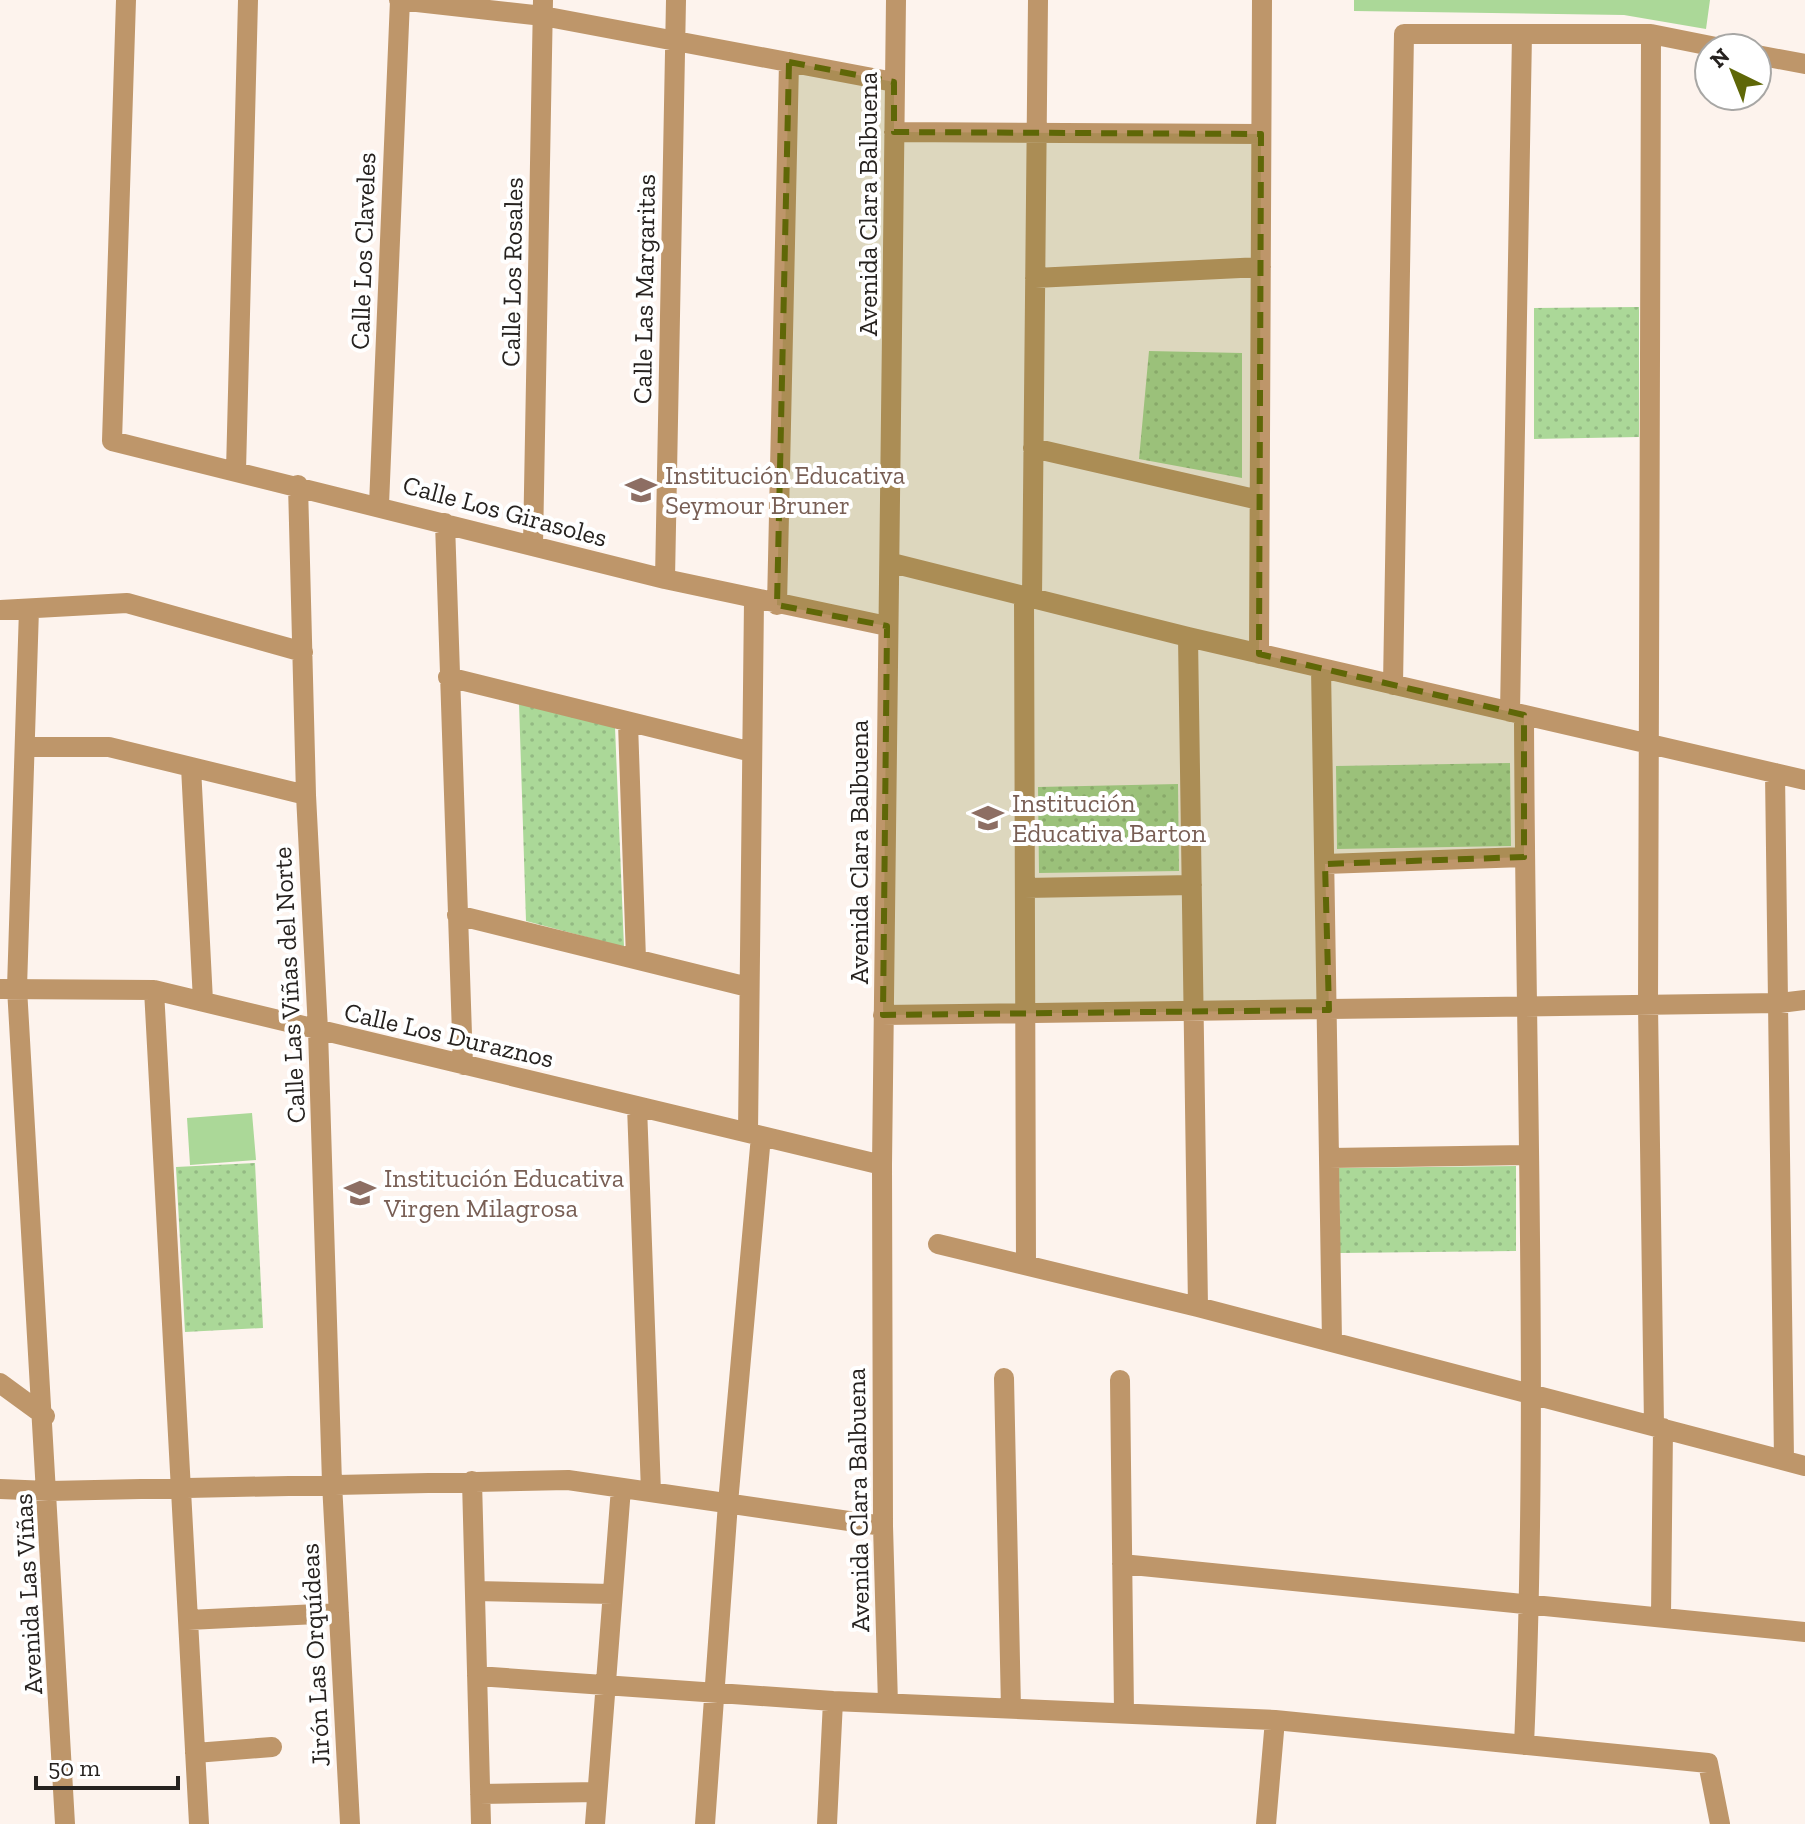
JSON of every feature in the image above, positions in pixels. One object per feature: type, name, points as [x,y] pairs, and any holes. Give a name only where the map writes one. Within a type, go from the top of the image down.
[{"type":"street","name":"Calle Los Girasoles","points":[[126,0],[112,441],[379,505],[665,579],[887,626]]},
{"type":"street","points":[[236,471],[248,0]]},
{"type":"street","points":[[399,0],[543,8],[894,82]]},
{"type":"street","name":"Calle Los Claveles","points":[[379,505],[399,0]]},
{"type":"street","name":"Calle Las Margaritas","points":[[665,579],[676,0]]},
{"type":"street","name":"Avenida Clara Balbuena","points":[[888,1704],[883,1526],[882,1165],[887,626],[892,563],[896,0]]},
{"type":"street","points":[[1026,1265],[1025,888],[1038,0]]},
{"type":"street","points":[[1259,654],[1262,0]]},
{"type":"street","name":"Calle Los Rosales","points":[[533,545],[543,8]]},
{"type":"street","points":[[1393,685],[1404,34],[1651,34],[1693,42]]},
{"type":"street","points":[[1522,34],[1517,713],[1524,857],[1531,1394],[1530,1605],[1524,1745]]},
{"type":"street","points":[[1651,34],[1648,1005],[1661,1616]]},
{"type":"street","points":[[1773,58],[1805,64]]},
{"type":"street","points":[[777,605],[789,62]]},
{"type":"street","points":[[894,132],[1261,134]]},
{"type":"street","points":[[1035,278],[1261,267]]},
{"type":"street","points":[[1033,448],[1259,500]]},
{"type":"street","name":"Calle Las Viñas del Norte","points":[[298,485],[306,795],[318,1030],[332,1483]]},
{"type":"street","points":[[445,523],[463,1065]]},
{"type":"street","points":[[892,563],[1259,654],[1805,780]]},
{"type":"street","points":[[705,1824],[755,1134],[748,987],[754,600]]},
{"type":"street","points":[[0,610],[127,603],[303,652]]},
{"type":"street","name":"Avenida Las Viñas","points":[[29,609],[25,747],[9,988],[45,1416],[65,1824]]},
{"type":"street","points":[[1188,637],[1198,1307]]},
{"type":"street","points":[[1321,668],[1329,1010],[1332,1342]]},
{"type":"street","points":[[448,677],[752,752]]},
{"type":"street","points":[[628,723],[636,959]]},
{"type":"street","points":[[25,747],[109,747],[306,795]]},
{"type":"street","points":[[191,767],[203,1001]]},
{"type":"street","points":[[1775,773],[1784,1460]]},
{"type":"street","points":[[1325,864],[1524,857]]},
{"type":"street","points":[[1025,888],[1192,885]]},
{"type":"street","points":[[457,915],[748,987]]},
{"type":"street","name":"Calle Los Duraznos","points":[[9,988],[154,990],[882,1165]]},
{"type":"street","points":[[154,990],[199,1824]]},
{"type":"street","points":[[883,1015],[1780,1003],[1805,1000]]},
{"type":"street","points":[[637,1106],[651,1492]]},
{"type":"street","points":[[1330,1158],[1527,1155]]},
{"type":"street","points":[[938,1244],[1198,1307],[1805,1466]]},
{"type":"street","points":[[1004,1378],[1011,1709]]},
{"type":"street","points":[[1120,1380],[1124,1713]]},
{"type":"street","points":[[0,1383],[45,1416]]},
{"type":"street","points":[[0,1489],[49,1491],[568,1480],[883,1526]]},
{"type":"street","points":[[472,1481],[481,1824]]},
{"type":"street","name":"Jirón Las Orquídeas","points":[[332,1483],[350,1824]]},
{"type":"street","points":[[595,1824],[621,1488]]},
{"type":"street","points":[[1122,1564],[1805,1632]]},
{"type":"street","points":[[475,1591],[612,1594]]},
{"type":"street","points":[[188,1620],[339,1613]]},
{"type":"street","points":[[477,1676],[833,1701],[1275,1720],[1708,1763],[1720,1824]]},
{"type":"street","points":[[827,1824],[833,1701]]},
{"type":"street","points":[[1266,1824],[1275,1720]]},
{"type":"street","points":[[195,1753],[272,1747]]},
{"type":"street","points":[[480,1794],[597,1792]]},
{"type":"highlighted area","points":[[789,62],[894,82],[894,132],[1261,134],[1259,654],[1524,715],[1524,857],[1325,864],[1329,1010],[883,1015],[887,626],[777,605]]},
{"type":"green space","points":[[1354,0],[1710,0],[1706,29],[1624,15],[1354,11]]},
{"type":"green space","points":[[1639,307],[1639,437],[1534,439],[1534,308]]},
{"type":"green space","points":[[1149,351],[1242,353],[1242,478],[1139,459]]},
{"type":"green space","points":[[519,703],[615,727],[624,947],[526,921]]},
{"type":"green space","points":[[1510,763],[1511,846],[1337,849],[1336,766]]},
{"type":"green space","points":[[1178,784],[1179,871],[1039,873],[1038,787]]},
{"type":"green space","points":[[252,1113],[256,1160],[190,1165],[187,1118]]},
{"type":"green space","points":[[255,1163],[263,1328],[185,1332],[176,1167]]},
{"type":"green space","points":[[1516,1166],[1516,1251],[1340,1253],[1339,1168]]},
{"type":"place","name":"Institución Educativa Seymour Bruner","points":[[641,490]]},
{"type":"place","name":"Institución Educativa Barton","points":[[988,818]]},
{"type":"place","name":"Institución Educativa Virgen Milagrosa","points":[[360,1193]]}]
